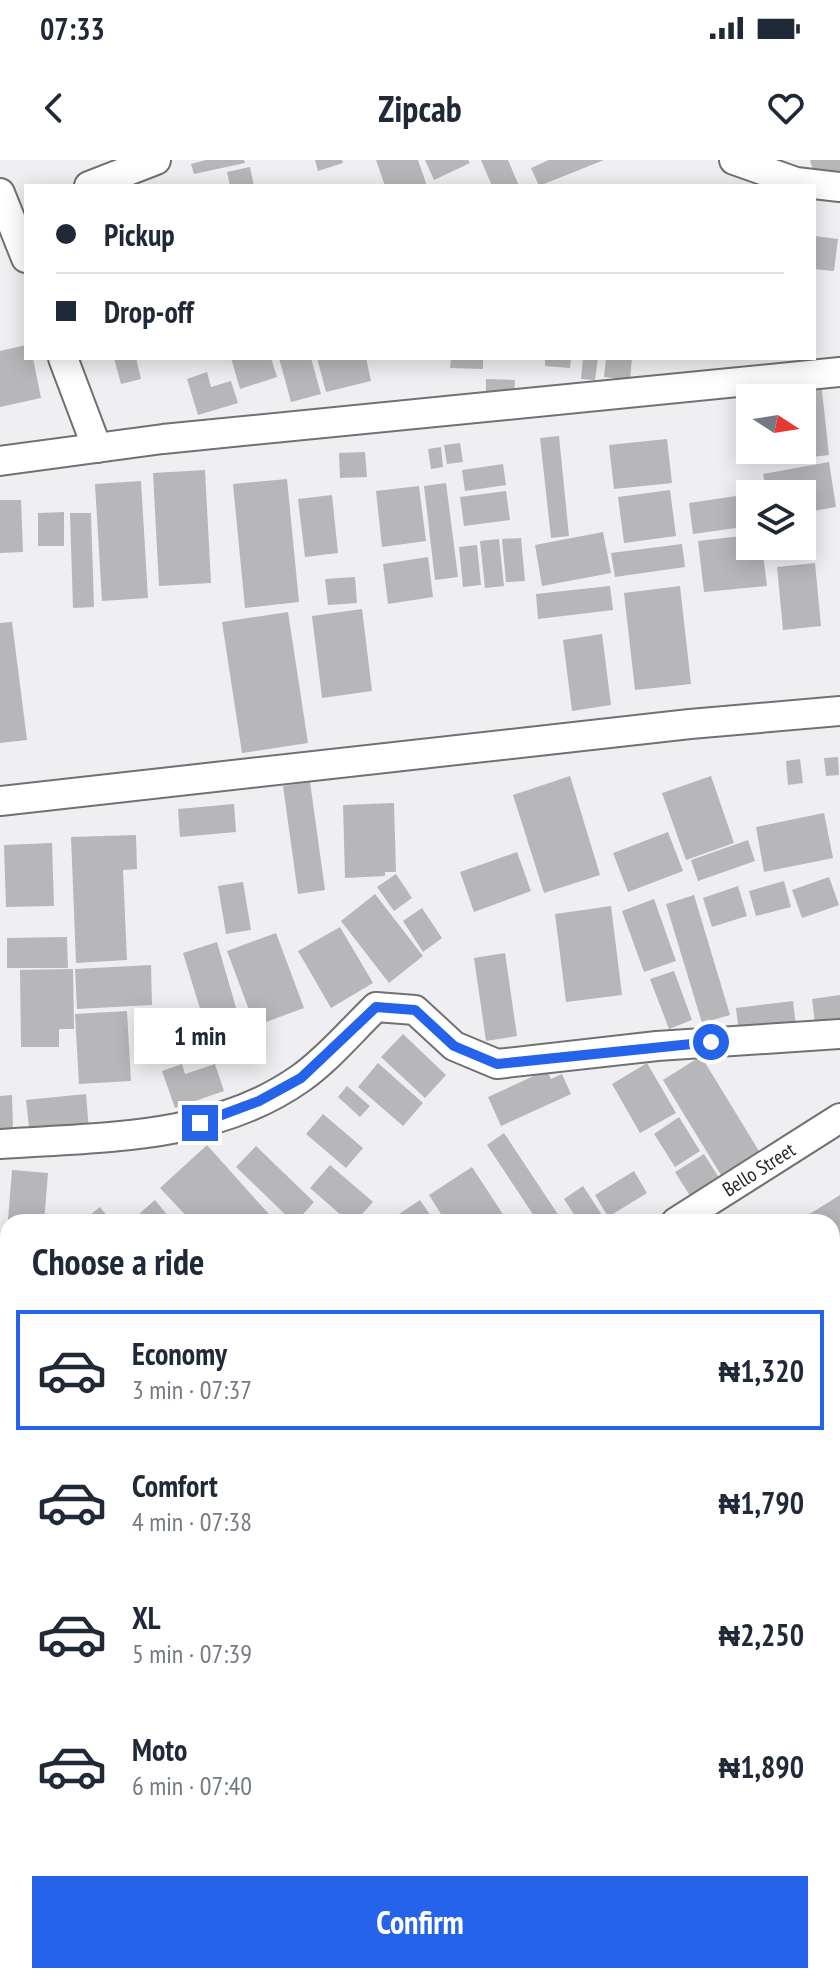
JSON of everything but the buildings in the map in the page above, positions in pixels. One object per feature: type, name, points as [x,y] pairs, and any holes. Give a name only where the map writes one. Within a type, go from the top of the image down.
[{"type":"street","points":[[94,184],[156,160]]},
{"type":"street","points":[[734,160],[796,182],[814,184]]},
{"type":"street","points":[[816,184],[840,187]]},
{"type":"street","points":[[9,206],[24,252]]},
{"type":"street","points":[[64,360],[97,448]]},
{"type":"street","points":[[0,461],[163,439],[840,372]]},
{"type":"street","points":[[0,801],[690,724],[840,711]]},
{"type":"street","points":[[0,1144],[146,1134],[200,1123],[259,1101],[301,1078],[376,1007],[415,1010],[454,1046],[497,1064],[657,1046],[840,1034]]},
{"type":"street","name":"Bello Street","points":[[689,1214],[840,1118]]},
{"type":"route","points":[[200,1123],[259,1101],[301,1078],[376,1007],[415,1010],[454,1046],[497,1064],[711,1042]]}]
